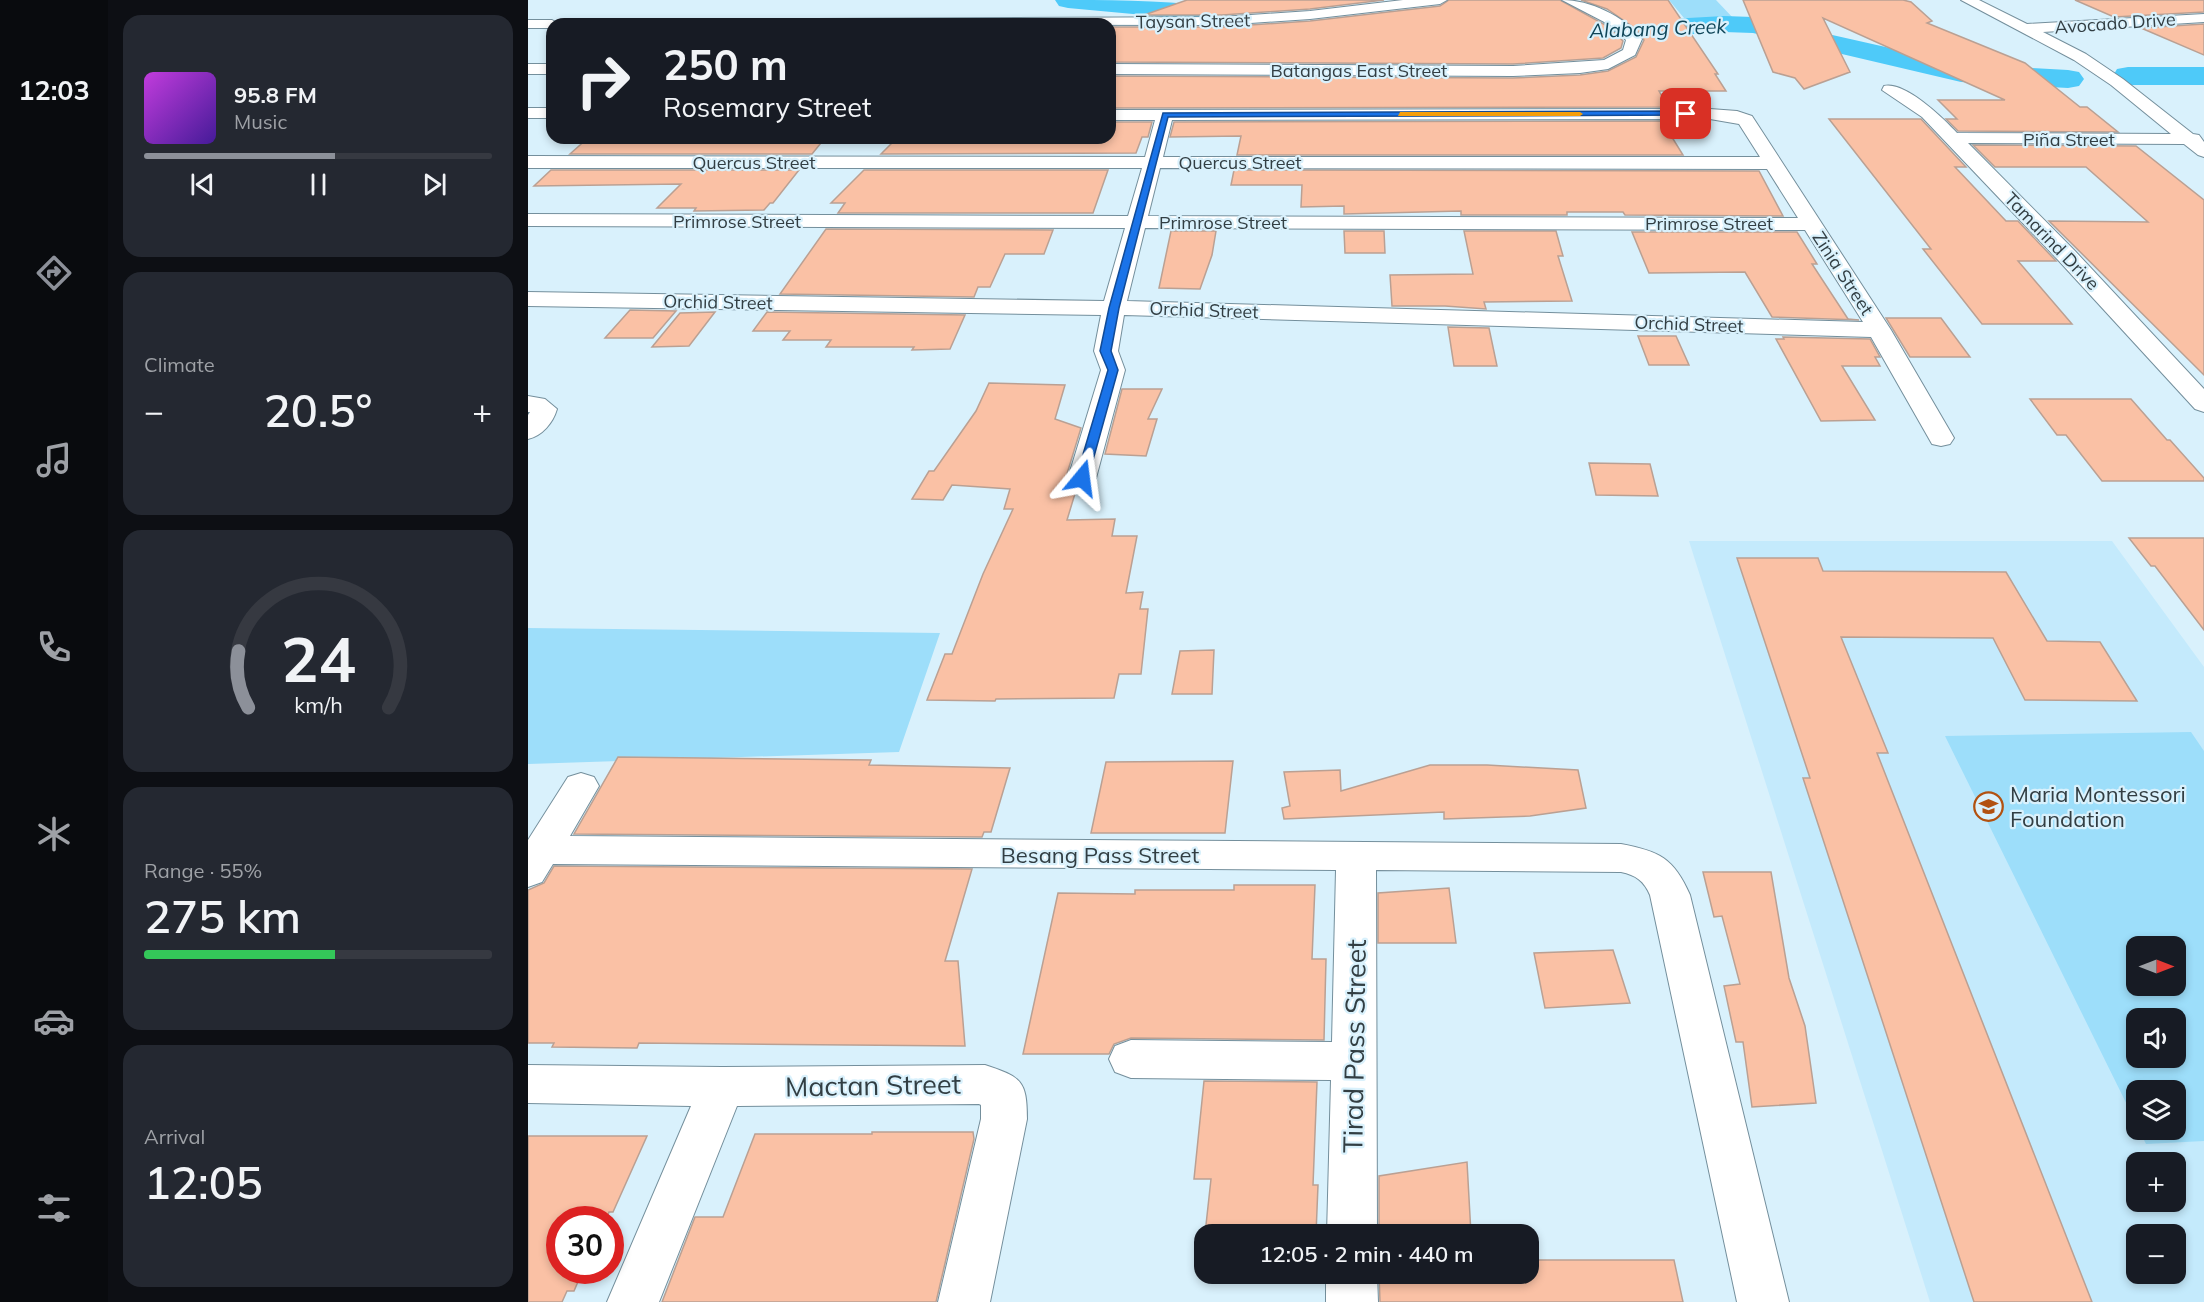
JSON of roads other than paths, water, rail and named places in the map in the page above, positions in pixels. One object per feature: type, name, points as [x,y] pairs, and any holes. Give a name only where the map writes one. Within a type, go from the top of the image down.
[{"type":"street","name":"Taysan Street","points":[[1116,22],[1222,21],[1310,15],[1440,0]]},
{"type":"street","name":"Batangas East Street","points":[[1116,69],[1513,71],[1580,68],[1608,64],[1630,52],[1634,39],[1621,27],[1569,0]]},
{"type":"street","points":[[1968,0],[2080,57],[2195,139],[2204,151]]},
{"type":"street","points":[[1005,18],[1011,7]]},
{"type":"street","name":"Avocado Drive","points":[[2026,29],[2204,18]]},
{"type":"street","points":[[528,24],[546,24]]},
{"type":"street","points":[[528,69],[546,69]]},
{"type":"street","name":"Tamarind Drive","points":[[1890,90],[1928,113],[2067,256],[2204,404]]},
{"type":"street","points":[[528,113],[546,113]]},
{"type":"street","name":"Zinia Street","points":[[1165,115],[1710,114],[1737,116],[1750,124],[1772,163],[1879,330],[1941,438]]},
{"type":"street","points":[[1082,478],[1113,370],[1106,351],[1114,308],[1165,115],[1116,115]]},
{"type":"street","name":"Piña Street","points":[[1952,138],[2195,139]]},
{"type":"street","name":"Quercus Street","points":[[528,162],[1772,163]]},
{"type":"street","name":"Primrose Street","points":[[528,220],[1811,224]]},
{"type":"street","name":"Orchid Street","points":[[528,299],[1114,308],[1879,330]]},
{"type":"street","points":[[528,404],[536,404],[544,409],[542,416],[528,431]]},
{"type":"street","points":[[535,861],[581,786]]},
{"type":"street","name":"Besang Pass Street","points":[[535,861],[1356,857],[1621,858],[1639,861],[1655,868],[1665,880],[1670,895],[1763,1302]]},
{"type":"street","name":"Tirad Pass Street","points":[[1352,1224],[1356,857]]},
{"type":"street","points":[[1131,1059],[1353,1061]]},
{"type":"street","name":"Mactan Street","points":[[528,1084],[722,1087],[985,1084],[1004,1095],[1004,1119],[964,1302]]},
{"type":"street","points":[[633,1302],[722,1087]]},
{"type":"street","points":[[1352,1284],[1352,1302]]},
{"type":"waterway","name":"Alabang Creek","points":[[1068,0],[1198,12]]},
{"type":"waterway","name":"Alabang Creek","points":[[1527,36],[1724,24],[1753,25],[1961,73],[2068,79]]},
{"type":"waterway","name":"Alabang Creek","points":[[2128,76],[2204,76]]},
{"type":"place","name":"Maria Montessori Foundation","points":[[1989,807]]}]
